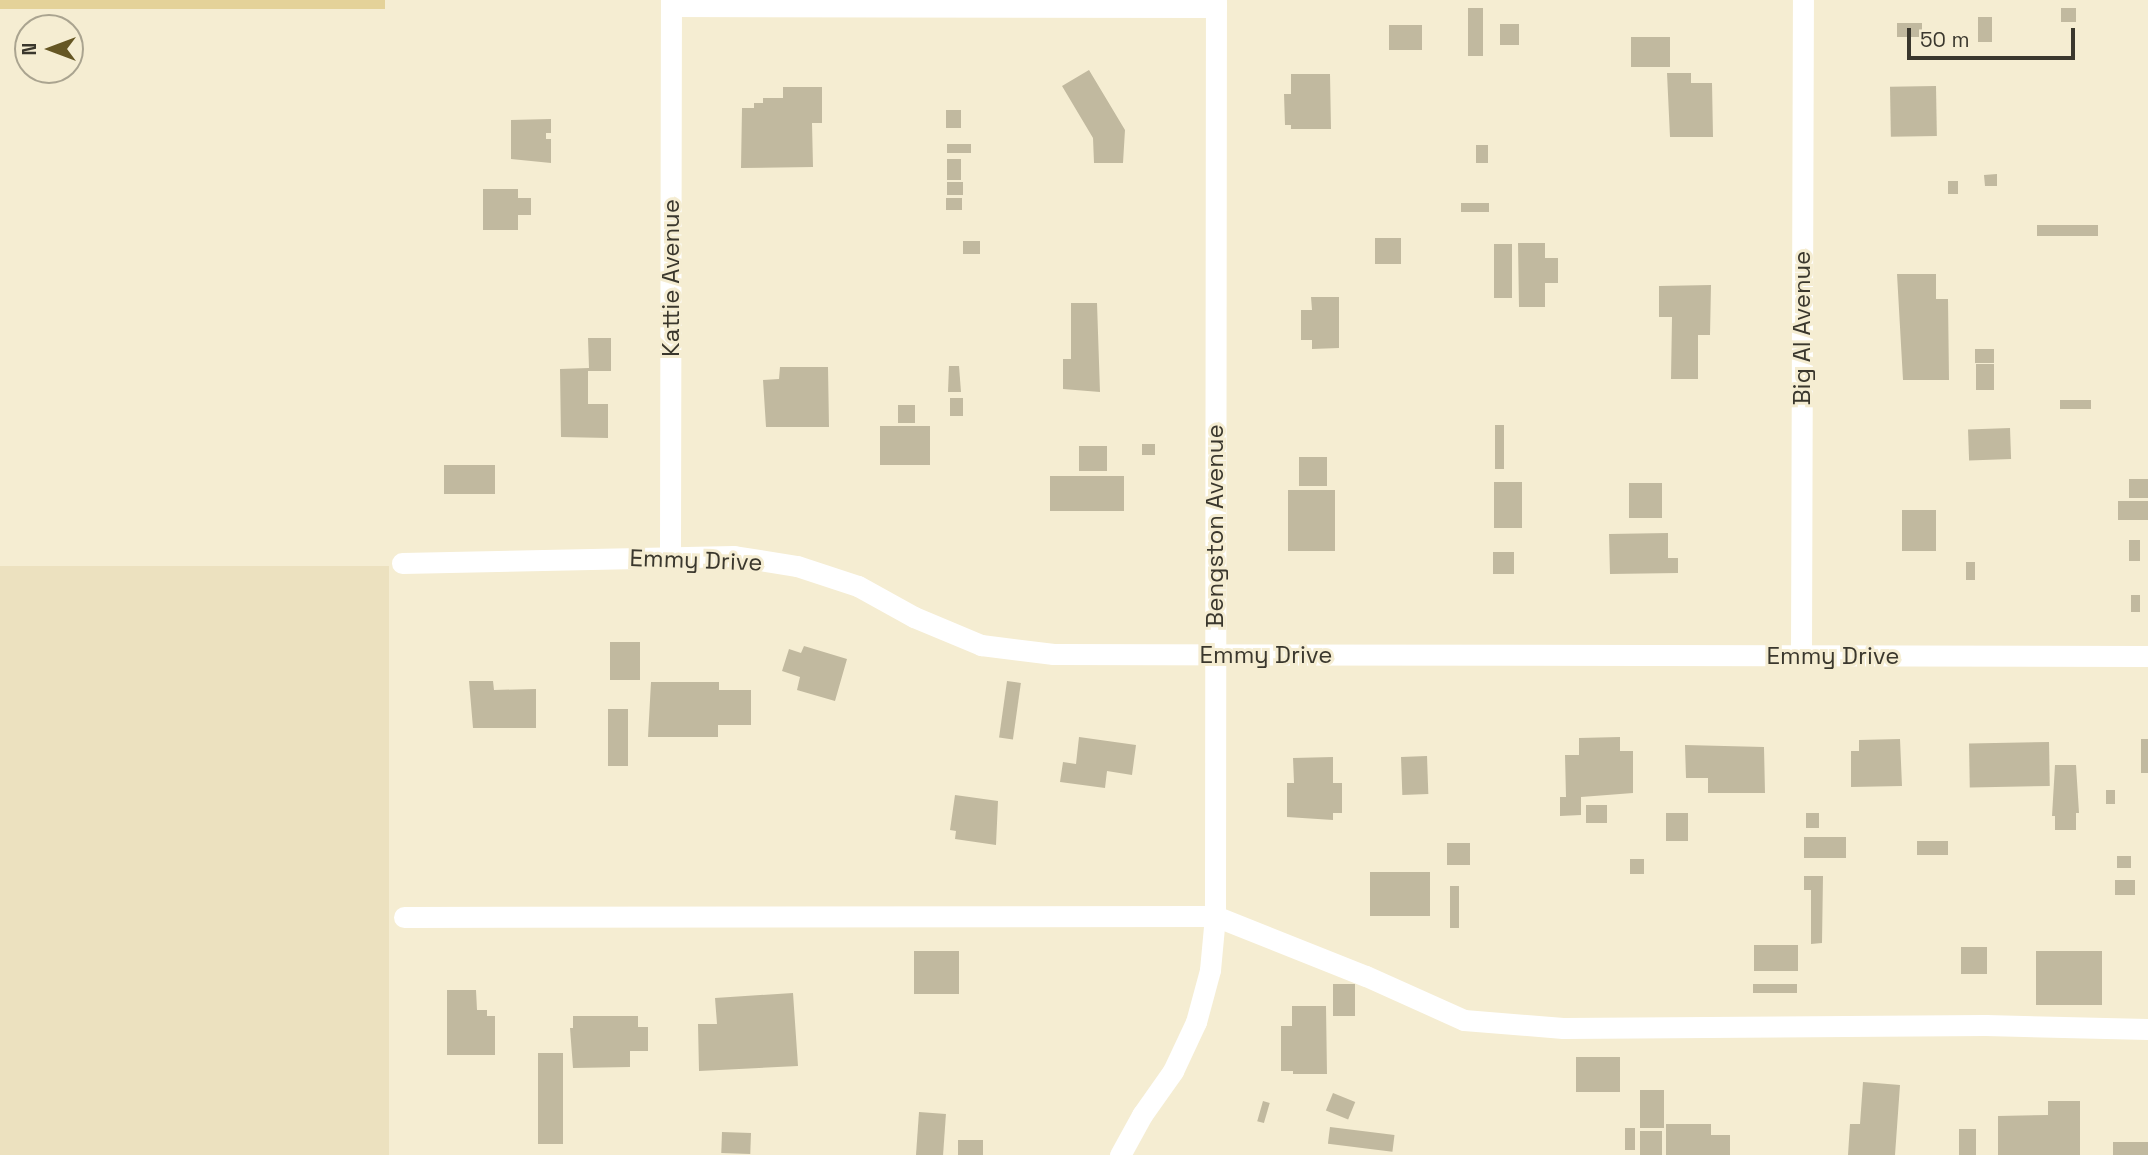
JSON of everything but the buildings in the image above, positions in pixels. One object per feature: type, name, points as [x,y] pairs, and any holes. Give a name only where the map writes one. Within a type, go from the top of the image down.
[{"type":"street","name":"Big Al Avenue","points":[[1801,656],[1802,0]]},
{"type":"street","points":[[671,3],[1216,3]]},
{"type":"street","name":"Kattie Avenue","points":[[670,557],[671,3]]},
{"type":"street","name":"Bengston Avenue","points":[[1121,1155],[1142,1115],[1173,1071],[1196,1022],[1210,970],[1215,916],[1216,3]]},
{"type":"street","name":"Emmy Drive","points":[[402,563],[734,556],[797,566],[858,586],[914,617],[981,645],[1053,654],[2148,656]]},
{"type":"street","points":[[404,917],[1215,916],[1366,976],[1464,1020],[1563,1028],[1985,1025],[2148,1029]]},
{"type":"shaded area","points":[[0,0],[385,0],[385,9],[0,9]]},
{"type":"shaded area","points":[[0,566],[389,566],[389,1155],[0,1155]]}]
